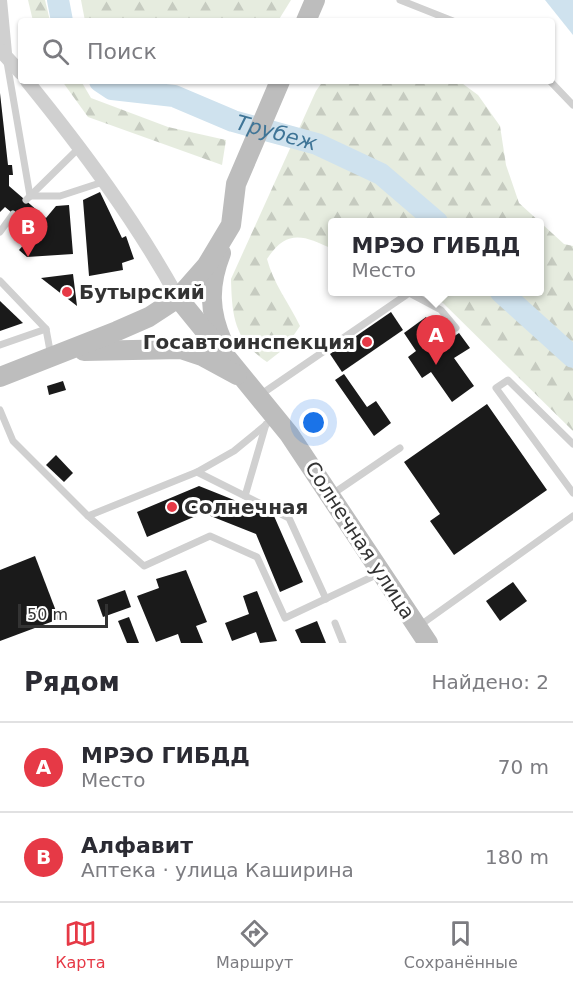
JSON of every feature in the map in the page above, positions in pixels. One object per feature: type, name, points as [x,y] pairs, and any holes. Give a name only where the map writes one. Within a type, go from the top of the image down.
[{"type":"main road","points":[[307,18],[315,0]]},
{"type":"main road","points":[[231,361],[213,320],[211,302],[216,265],[231,225],[236,184],[279,84]]},
{"type":"main road","points":[[0,377],[149,316],[178,298],[207,265],[231,225]]},
{"type":"main road","name":"Солнечная улица","points":[[178,298],[253,388],[271,420],[331,495],[423,635]]},
{"type":"main road","name":"Солнечная улица","points":[[57,355],[112,349],[181,350],[202,356],[253,388]]},
{"type":"street","points":[[0,0],[3,51],[18,69]]},
{"type":"street","points":[[29,84],[105,181],[150,249],[178,298]]},
{"type":"lane","points":[[400,0],[445,18]]},
{"type":"lane","points":[[3,51],[28,198]]},
{"type":"lane","points":[[553,84],[573,105]]},
{"type":"lane","points":[[28,198],[80,147]]},
{"type":"lane","points":[[28,198],[60,196],[105,181]]},
{"type":"lane","points":[[0,232],[13,214]]},
{"type":"lane","points":[[0,281],[46,329],[57,355]]},
{"type":"lane","points":[[253,388],[404,296]]},
{"type":"lane","points":[[415,296],[441,310],[456,328]]},
{"type":"lane","points":[[0,345],[46,329]]},
{"type":"lane","points":[[573,444],[508,380],[496,388],[573,493]]},
{"type":"lane","points":[[0,410],[3,428],[13,441],[88,516],[144,566],[210,536],[257,557],[285,618],[380,572]]},
{"type":"lane","points":[[88,516],[197,472],[234,452],[271,420]]},
{"type":"lane","points":[[245,496],[271,420]]},
{"type":"lane","points":[[331,495],[400,448]]},
{"type":"lane","points":[[197,472],[289,518],[326,599]]},
{"type":"lane","points":[[423,635],[573,516]]},
{"type":"lane","points":[[335,622],[344,643]]},
{"type":"green space","points":[[28,0],[45,0],[49,18],[32,18]]},
{"type":"green space","points":[[81,0],[291,0],[280,18],[84,18]]},
{"type":"green space","points":[[64,84],[83,84],[91,98],[168,127],[226,140],[222,165],[88,117]]},
{"type":"green space","points":[[321,84],[463,84],[478,95],[500,126],[506,165],[519,203],[536,218],[328,218],[328,247],[304,238],[289,239],[281,243],[267,259],[277,285],[300,326],[285,348],[267,362],[256,354],[241,336],[234,316],[231,279]]},
{"type":"green space","points":[[544,226],[564,244],[573,246],[573,431],[443,303],[428,296],[544,296]]},
{"type":"water","points":[[545,0],[573,0],[573,35]]},
{"type":"building","points":[[0,93],[8,165],[12,165],[13,175],[9,175],[9,186],[46,218],[56,206],[69,205],[73,254],[27,257],[19,250],[35,232],[5,207],[0,212]]},
{"type":"building","points":[[100,192],[122,238],[126,236],[134,259],[122,263],[123,270],[89,276],[83,200]]},
{"type":"building","name":"Бутырский","points":[[73,274],[77,306],[41,278]]},
{"type":"building","points":[[0,301],[23,323],[0,331]]},
{"type":"building","name":"Госавтоинспекция","points":[[391,312],[403,330],[342,372],[330,354]]},
{"type":"building","points":[[426,317],[444,343],[459,333],[470,348],[454,358],[474,386],[452,402],[431,372],[422,378],[408,357],[416,351],[404,333]]},
{"type":"building","points":[[344,374],[367,407],[376,401],[391,423],[374,436],[335,380]]},
{"type":"building","points":[[63,381],[66,390],[49,395],[47,386]]},
{"type":"building","points":[[487,404],[547,490],[454,555],[430,521],[440,514],[404,462]]},
{"type":"building","points":[[56,455],[73,473],[64,482],[46,465]]},
{"type":"building","points":[[199,486],[274,516],[303,582],[280,592],[256,534],[203,513],[147,537],[137,512]]},
{"type":"building","points":[[35,556],[59,619],[0,641],[0,570]]},
{"type":"building","points":[[186,570],[207,622],[196,626],[203,643],[181,643],[178,634],[156,642],[137,596],[159,588],[156,579]]},
{"type":"building","points":[[513,582],[527,601],[500,621],[486,601]]},
{"type":"building","points":[[125,590],[131,607],[103,617],[97,600]]},
{"type":"building","points":[[257,591],[277,641],[260,643],[256,632],[232,641],[225,623],[249,614],[243,596]]},
{"type":"building","points":[[129,617],[139,643],[127,643],[118,621]]},
{"type":"building","points":[[317,621],[326,643],[301,643],[295,630]]},
{"type":"waterway","name":"Трубеж","points":[[58,0],[61,18]]},
{"type":"waterway","name":"Трубеж","points":[[104,84],[112,89],[174,96],[233,121],[317,144],[381,174],[432,218]]},
{"type":"waterway","name":"Трубеж","points":[[505,296],[573,357]]},
{"type":"place","name":"Алфавит","points":[[28,257]]},
{"type":"place","name":"Бутырский","points":[[67,292]]},
{"type":"place","name":"Госавтоинспекция","points":[[367,342]]},
{"type":"place","name":"МРЭО ГИБДД","points":[[436,365]]},
{"type":"place","name":"Солнечная","points":[[172,507]]}]
